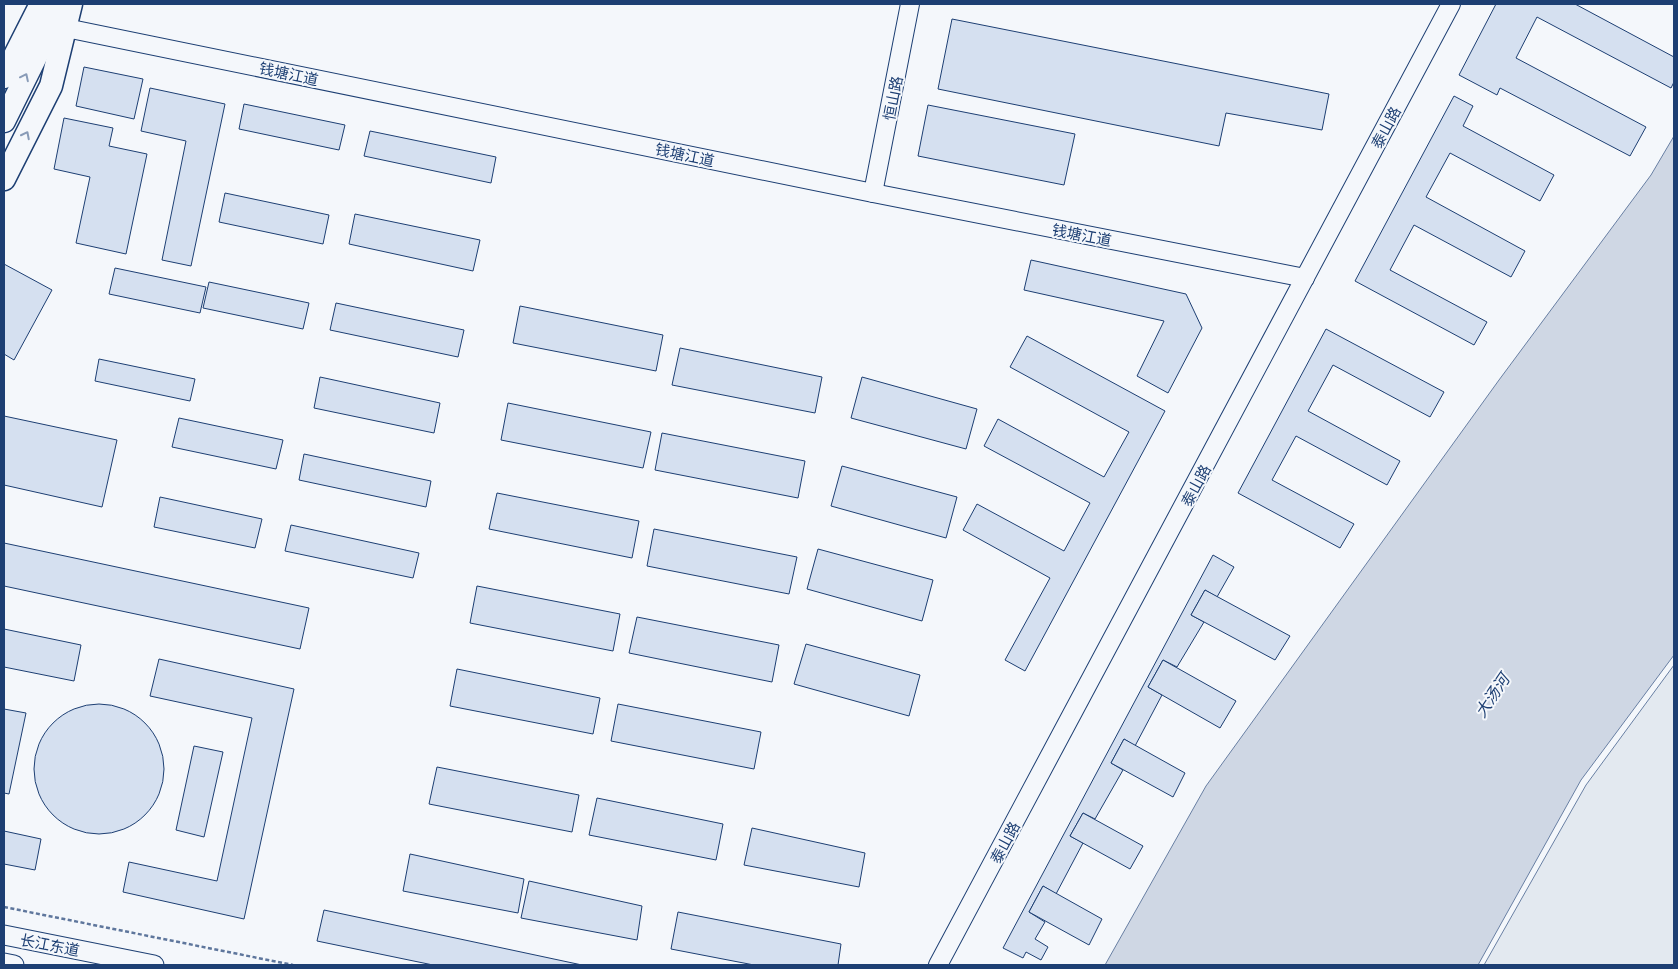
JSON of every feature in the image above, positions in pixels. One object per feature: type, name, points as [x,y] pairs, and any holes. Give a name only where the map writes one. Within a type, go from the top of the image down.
[{"type":"highway","points":[[4,77],[11,56],[41,4]]},
{"type":"highway","points":[[4,121],[62,4]]},
{"type":"highway","points":[[4,179],[51,86],[71,4]]},
{"type":"main road","name":"长江东道","points":[[4,935],[154,965]]},
{"type":"main road","name":"长江东道","points":[[4,963],[14,965]]},
{"type":"street","name":"恒山路","points":[[873,193],[910,4]]},
{"type":"street","name":"泰山路","points":[[938,965],[1451,4]]},
{"type":"street","name":"钱塘江道","points":[[66,28],[873,193],[1305,278]]},
{"type":"path","points":[[4,907],[293,965]]},
{"type":"shaded area","points":[[1674,665],[1674,965],[1484,965],[1586,785]]},
{"type":"water","name":"大汤河","points":[[1674,136],[1674,655],[1581,780],[1478,965],[1105,965],[1206,786],[1499,380],[1651,175]]},
{"type":"building","points":[[1496,4],[1575,4],[1674,57],[1674,82],[1671,88],[1537,17],[1516,58],[1646,127],[1630,156],[1500,88],[1497,95],[1459,75]]},
{"type":"building","points":[[952,19],[1329,94],[1322,130],[1226,113],[1219,146],[938,89]]},
{"type":"building","points":[[84,67],[143,79],[134,119],[76,106]]},
{"type":"building","points":[[150,88],[225,104],[191,266],[162,260],[186,141],[141,131]]},
{"type":"building","points":[[1454,96],[1473,106],[1463,126],[1554,175],[1540,201],[1450,153],[1426,197],[1525,251],[1511,277],[1414,225],[1390,270],[1487,322],[1474,345],[1355,281]]},
{"type":"building","points":[[244,104],[345,125],[339,150],[239,129]]},
{"type":"building","points":[[928,105],[1075,134],[1064,185],[918,156]]},
{"type":"building","points":[[64,118],[113,128],[109,146],[147,154],[126,254],[76,243],[90,177],[54,169]]},
{"type":"building","points":[[370,131],[496,157],[491,183],[364,156]]},
{"type":"building","points":[[225,193],[329,215],[323,244],[219,222]]},
{"type":"building","points":[[355,214],[480,240],[473,271],[349,244]]},
{"type":"building","points":[[1031,260],[1186,294],[1202,328],[1168,393],[1137,376],[1164,321],[1024,290]]},
{"type":"building","points":[[4,264],[52,290],[14,360],[4,354]]},
{"type":"building","points":[[115,268],[206,287],[200,313],[109,294]]},
{"type":"building","points":[[209,282],[309,303],[303,329],[203,308]]},
{"type":"building","points":[[336,303],[464,330],[458,357],[330,330]]},
{"type":"building","points":[[520,306],[663,335],[656,371],[513,343]]},
{"type":"building","points":[[1326,329],[1444,392],[1430,417],[1333,365],[1308,411],[1400,461],[1387,485],[1296,436],[1272,480],[1354,524],[1340,548],[1238,493]]},
{"type":"building","points":[[1027,336],[1165,411],[1025,671],[1005,660],[1050,578],[963,530],[977,504],[1064,551],[1090,503],[984,446],[998,419],[1104,477],[1129,432],[1010,367]]},
{"type":"building","points":[[680,348],[822,377],[815,413],[672,385]]},
{"type":"building","points":[[99,359],[195,379],[190,401],[95,381]]},
{"type":"building","points":[[320,377],[440,403],[434,433],[314,408]]},
{"type":"building","points":[[862,377],[977,409],[966,449],[851,418]]},
{"type":"building","points":[[508,403],[651,432],[643,468],[501,440]]},
{"type":"building","points":[[4,416],[117,440],[102,507],[4,485]]},
{"type":"building","points":[[179,418],[283,440],[276,469],[172,447]]},
{"type":"building","points":[[662,433],[805,461],[798,498],[655,470]]},
{"type":"building","points":[[304,454],[431,481],[426,507],[299,480]]},
{"type":"building","points":[[842,466],[957,497],[946,538],[831,506]]},
{"type":"building","points":[[497,493],[639,521],[632,558],[489,529]]},
{"type":"building","points":[[160,497],[262,519],[255,548],[154,527]]},
{"type":"building","points":[[291,525],[419,553],[413,578],[285,551]]},
{"type":"building","points":[[654,529],[797,557],[789,594],[647,566]]},
{"type":"building","points":[[4,543],[309,608],[300,649],[4,586]]},
{"type":"building","points":[[818,549],[933,580],[922,621],[807,589]]},
{"type":"building","points":[[1213,555],[1234,567],[1217,597],[1205,590],[1191,615],[1204,622],[1177,667],[1163,660],[1148,687],[1162,695],[1135,746],[1124,739],[1111,763],[1123,770],[1095,819],[1083,813],[1070,836],[1083,843],[1056,894],[1043,886],[1029,912],[1045,922],[1035,939],[1048,947],[1041,960],[1026,952],[1023,958],[1003,948]]},
{"type":"building","points":[[477,586],[620,614],[613,651],[470,623]]},
{"type":"building","points":[[1205,590],[1290,636],[1275,660],[1191,615]]},
{"type":"building","points":[[637,617],[779,645],[772,682],[629,653]]},
{"type":"building","points":[[4,629],[81,645],[74,681],[4,667]]},
{"type":"building","points":[[806,644],[920,675],[909,716],[794,684]]},
{"type":"building","points":[[159,659],[294,689],[244,919],[123,892],[129,862],[217,881],[252,718],[150,696]]},
{"type":"building","points":[[1163,660],[1236,701],[1220,728],[1148,687]]},
{"type":"building","points":[[457,669],[600,698],[593,734],[450,706]]},
{"type":"building","points":[[99,704],[112,705],[124,709],[145,723],[159,744],[163,756],[163,782],[159,794],[145,815],[124,829],[112,833],[99,834],[86,833],[74,829],[53,815],[39,794],[35,782],[34,769],[35,756],[39,744],[53,723],[74,709],[86,705]]},
{"type":"building","points":[[618,704],[761,732],[754,769],[611,741]]},
{"type":"building","points":[[4,709],[26,713],[9,794],[4,793]]},
{"type":"building","points":[[1124,739],[1185,773],[1173,797],[1111,763]]},
{"type":"building","points":[[194,746],[223,752],[204,837],[176,830]]},
{"type":"building","points":[[437,767],[579,795],[572,832],[429,804]]},
{"type":"building","points":[[597,798],[723,824],[716,860],[589,835]]},
{"type":"building","points":[[1083,813],[1143,846],[1130,869],[1070,836]]},
{"type":"building","points":[[752,828],[865,853],[859,887],[744,865]]},
{"type":"building","points":[[4,831],[41,839],[35,870],[4,864]]},
{"type":"building","points":[[410,854],[524,879],[518,913],[403,891]]},
{"type":"building","points":[[529,881],[642,906],[637,940],[521,918]]},
{"type":"building","points":[[1043,886],[1102,919],[1089,945],[1029,912]]},
{"type":"building","points":[[324,910],[582,965],[433,965],[317,941]]},
{"type":"building","points":[[678,912],[841,944],[838,965],[754,965],[671,949]]}]
